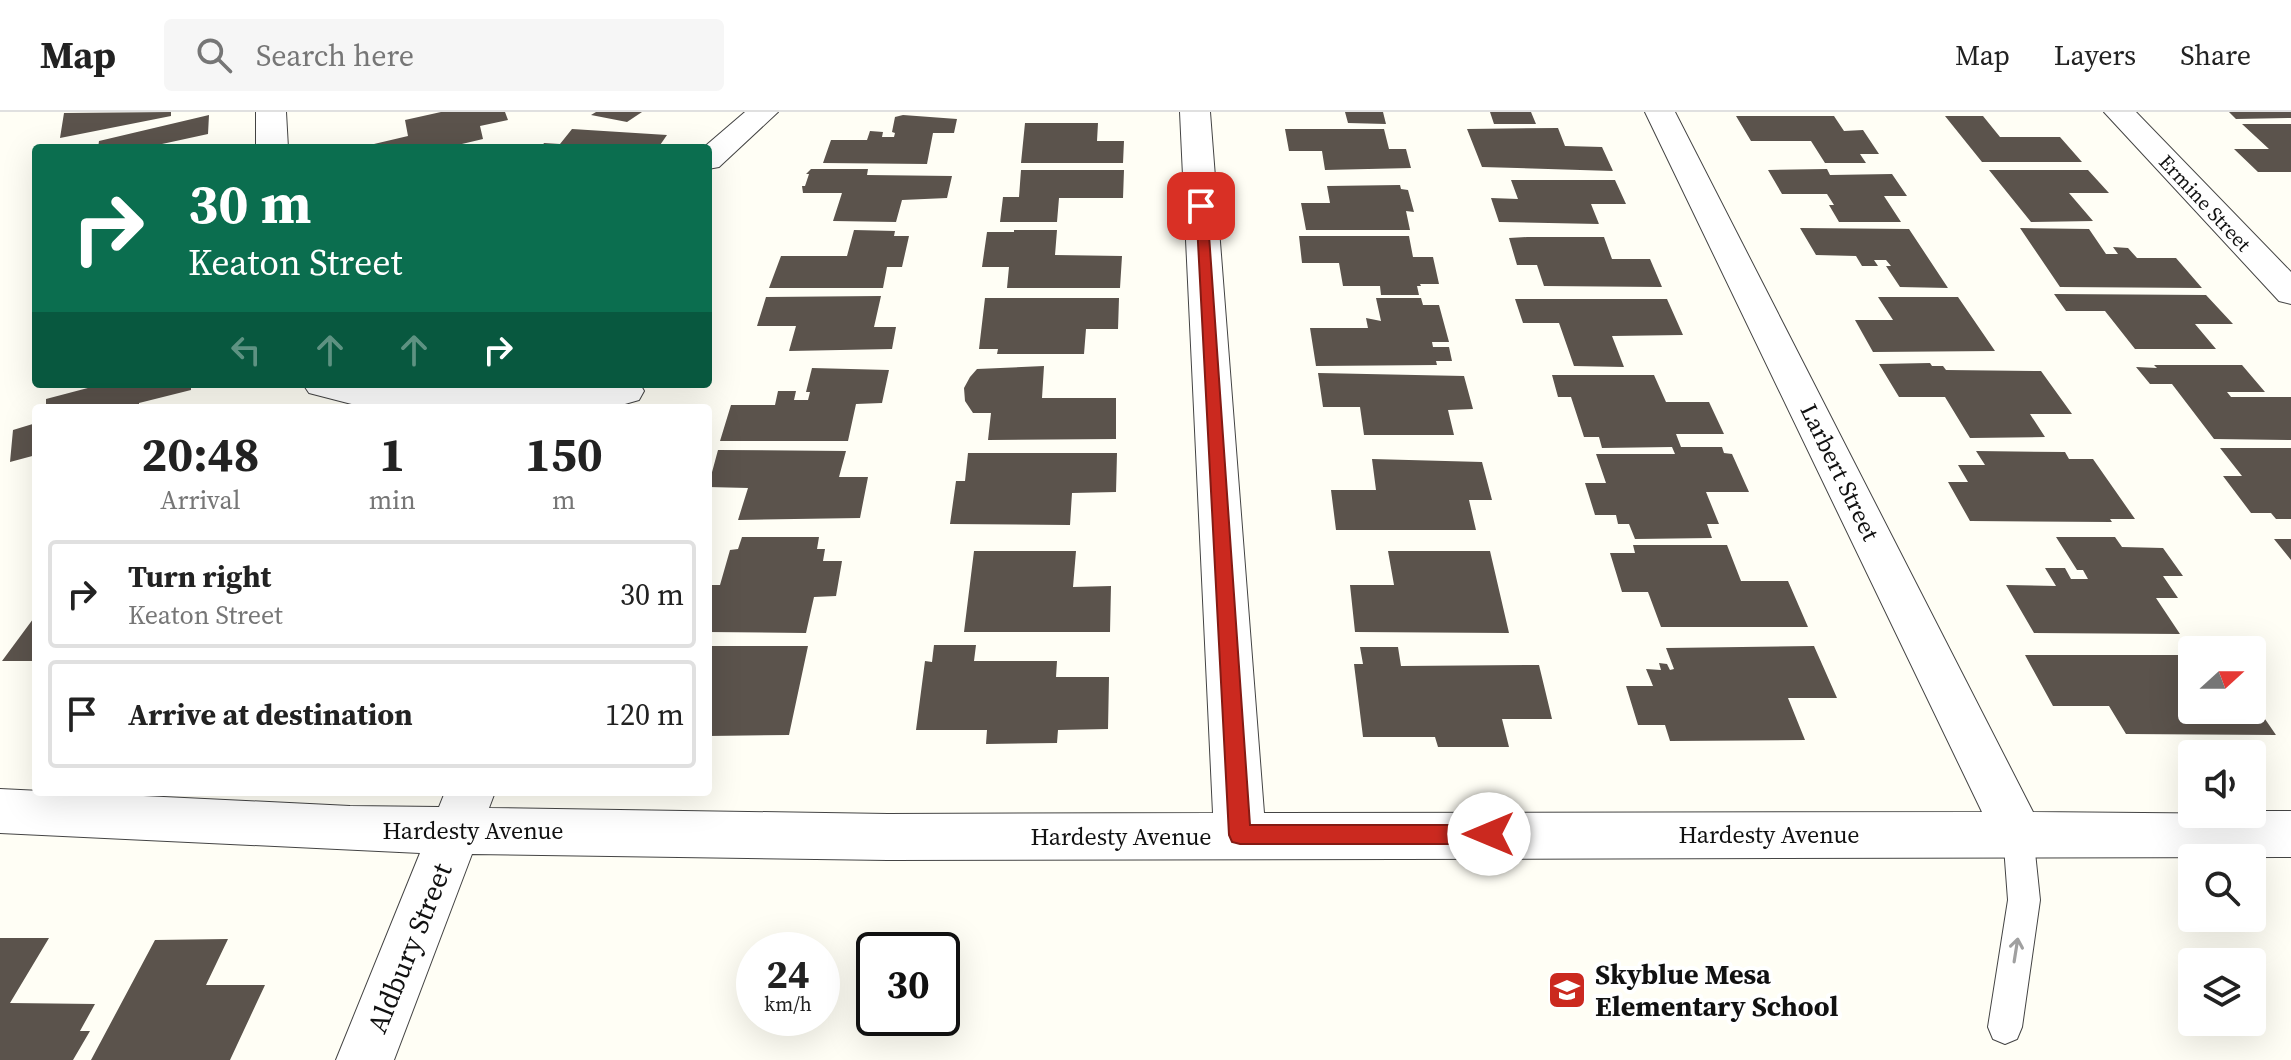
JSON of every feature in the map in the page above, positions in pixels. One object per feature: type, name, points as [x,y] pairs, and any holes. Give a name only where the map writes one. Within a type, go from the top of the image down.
[{"type":"street","points":[[271,112],[272,144]]},
{"type":"street","points":[[712,157],[763,112]]},
{"type":"street","points":[[1195,112],[1240,835]]},
{"type":"street","name":"Larbert Street","points":[[1660,112],[2018,833]]},
{"type":"street","name":"Ermine Street","points":[[2119,112],[2291,293]]},
{"type":"street","points":[[338,388],[390,401],[624,394]]},
{"type":"street","name":"Hardesty Avenue","points":[[0,811],[350,829],[463,811],[888,837],[2291,834]]},
{"type":"street","name":"Aldbury Street","points":[[365,1060],[463,811]]},
{"type":"lane","points":[[2005,1027],[2024,900],[2018,833]]},
{"type":"building","points":[[171,112],[171,116],[60,138],[64,113]]},
{"type":"building","points":[[441,112],[505,112],[508,120],[480,126],[483,139],[462,144],[374,144],[408,136],[405,120]]},
{"type":"building","points":[[596,112],[642,112],[627,122],[591,115]]},
{"type":"building","points":[[1345,112],[1383,112],[1386,124],[1348,123]]},
{"type":"building","points":[[1490,112],[1531,112],[1536,124],[1494,124]]},
{"type":"building","points":[[2229,112],[2291,112],[2291,118],[2236,119]]},
{"type":"building","points":[[209,115],[208,134],[162,144],[99,144],[99,141]]},
{"type":"building","points":[[1736,116],[1834,116],[1844,131],[1863,130],[1879,154],[1860,154],[1866,163],[1825,163],[1811,141],[1751,141]]},
{"type":"building","points":[[1945,116],[1983,116],[2000,137],[2060,137],[2082,162],[1982,162]]},
{"type":"building","points":[[895,117],[957,119],[954,133],[933,133],[927,164],[823,163],[831,140],[867,140],[870,131],[883,132],[882,137],[894,137]]},
{"type":"building","points":[[1025,123],[1098,123],[1097,141],[1124,141],[1123,163],[1021,163]]},
{"type":"building","points":[[2242,124],[2291,124],[2291,172],[2258,172],[2234,149],[2269,149]]},
{"type":"building","points":[[1558,128],[1565,146],[1602,147],[1613,171],[1482,167],[1467,129]]},
{"type":"building","points":[[572,129],[667,135],[661,144],[560,144]]},
{"type":"building","points":[[1285,129],[1384,129],[1389,149],[1406,149],[1411,168],[1325,170],[1322,151],[1289,151]]},
{"type":"building","points":[[811,169],[868,169],[867,175],[952,176],[947,198],[902,200],[896,222],[833,221],[842,193],[803,193],[802,186],[805,186],[809,174],[806,174]]},
{"type":"building","points":[[1827,169],[1830,175],[1892,174],[1907,196],[1884,196],[1901,222],[1839,222],[1829,205],[1834,205],[1827,194],[1782,194],[1768,170]]},
{"type":"building","points":[[1021,170],[1124,170],[1123,198],[1059,198],[1057,222],[1000,222],[1003,197],[1019,197]]},
{"type":"building","points":[[1989,170],[2088,170],[2109,193],[2069,193],[2093,221],[2031,222]]},
{"type":"building","points":[[1511,180],[1615,180],[1626,204],[1591,204],[1599,224],[1499,222],[1491,198],[1518,199]]},
{"type":"building","points":[[1400,185],[1401,189],[1408,190],[1414,212],[1406,211],[1410,230],[1306,230],[1301,203],[1330,203],[1327,186]]},
{"type":"building","points":[[1800,228],[1909,229],[1948,288],[1900,287],[1886,266],[1891,266],[1886,260],[1874,260],[1878,266],[1862,266],[1856,256],[1816,255]]},
{"type":"building","points":[[2020,228],[2089,229],[2106,254],[2118,254],[2113,247],[2128,248],[2137,258],[2176,258],[2202,288],[2060,287]]},
{"type":"building","points":[[854,230],[895,231],[894,236],[909,236],[902,267],[887,267],[883,288],[769,288],[781,256],[847,256]]},
{"type":"building","points":[[1057,230],[1055,255],[1122,256],[1120,288],[1007,288],[1009,267],[982,267],[987,232]]},
{"type":"building","points":[[1299,236],[1409,236],[1413,257],[1433,257],[1439,284],[1420,284],[1417,286],[1419,295],[1381,295],[1380,286],[1343,286],[1339,263],[1302,263]]},
{"type":"building","points":[[1604,237],[1612,259],[1650,259],[1662,287],[1544,286],[1537,265],[1517,265],[1509,238]]},
{"type":"building","points":[[2054,294],[2206,295],[2233,324],[2195,324],[2216,349],[2135,349],[2105,311],[2066,311]]},
{"type":"building","points":[[881,296],[874,327],[896,327],[892,349],[789,351],[796,326],[757,326],[766,297]]},
{"type":"building","points":[[1878,297],[1958,297],[1995,351],[1873,352],[1855,320],[1893,320]]},
{"type":"building","points":[[985,298],[1119,298],[1118,329],[1086,329],[1084,354],[997,354],[998,349],[979,349]]},
{"type":"building","points":[[1376,298],[1421,298],[1423,305],[1439,305],[1449,342],[1432,342],[1433,347],[1449,347],[1452,361],[1436,361],[1437,365],[1316,366],[1310,328],[1368,328],[1366,318],[1381,321]]},
{"type":"building","points":[[1515,299],[1667,299],[1683,335],[1612,336],[1624,367],[1574,366],[1559,323],[1523,323]]},
{"type":"building","points":[[1930,363],[1932,366],[1943,366],[1946,370],[2041,371],[2072,414],[2030,414],[2045,437],[1970,438],[1945,397],[1899,397],[1879,364]]},
{"type":"building","points":[[2154,365],[2242,365],[2265,392],[2227,392],[2231,397],[2291,397],[2291,440],[2214,439],[2172,384],[2150,384],[2136,367],[2157,368]]},
{"type":"building","points":[[1044,366],[1042,398],[1116,398],[1116,439],[988,440],[991,413],[973,413],[965,401],[964,388],[970,377],[977,369]]},
{"type":"building","points":[[812,368],[889,370],[882,403],[856,404],[848,441],[720,441],[731,405],[775,405],[778,391],[796,391],[794,400],[808,400],[810,392],[806,392]]},
{"type":"building","points":[[1318,373],[1464,376],[1473,409],[1448,410],[1454,435],[1364,435],[1360,407],[1323,407]]},
{"type":"building","points":[[1552,375],[1654,375],[1666,402],[1709,402],[1724,434],[1676,434],[1681,447],[1722,447],[1724,453],[1732,454],[1749,492],[1706,492],[1719,524],[1707,524],[1712,538],[1635,539],[1629,524],[1618,524],[1616,515],[1595,515],[1585,483],[1606,483],[1596,454],[1675,454],[1672,447],[1602,448],[1599,437],[1584,437],[1571,397],[1558,397]]},
{"type":"building","points":[[88,388],[191,388],[139,404],[46,404],[46,399]]},
{"type":"building","points":[[32,424],[32,456],[10,462],[13,430]]},
{"type":"building","points":[[2220,448],[2291,448],[2291,519],[2276,519],[2271,513],[2251,513],[2223,476],[2242,476]]},
{"type":"building","points":[[718,450],[846,451],[839,477],[868,477],[860,518],[738,520],[748,488],[712,487]]},
{"type":"building","points":[[1976,451],[2065,452],[2069,459],[2093,459],[2135,519],[2110,519],[2112,522],[1970,521],[1948,482],[1968,482],[1958,465],[1985,465]]},
{"type":"building","points":[[968,453],[1117,453],[1116,492],[1072,493],[1070,525],[950,524],[956,481],[965,481]]},
{"type":"building","points":[[1372,459],[1482,462],[1492,500],[1469,500],[1476,530],[1336,530],[1331,490],[1376,490]]},
{"type":"building","points":[[742,537],[819,537],[817,549],[825,549],[823,561],[842,561],[836,596],[814,597],[806,633],[712,632],[712,585],[720,585],[730,550],[738,549]]},
{"type":"building","points":[[2056,537],[2115,537],[2122,547],[2163,548],[2183,576],[2163,576],[2178,598],[2156,598],[2180,634],[2034,633],[2006,585],[2056,586],[2045,568],[2065,568],[2071,579],[2088,579],[2083,570],[2077,570]]},
{"type":"building","points":[[2274,539],[2291,539],[2291,560]]},
{"type":"building","points":[[1633,545],[1727,545],[1741,581],[1788,581],[1808,627],[1661,627],[1648,592],[1622,592],[1610,553],[1635,553]]},
{"type":"building","points":[[974,551],[1076,551],[1073,587],[1111,586],[1110,632],[964,632]]},
{"type":"building","points":[[1388,551],[1490,551],[1509,633],[1355,632],[1350,585],[1394,585]]},
{"type":"building","points":[[32,620],[32,661],[2,661]]},
{"type":"building","points":[[934,645],[976,645],[974,661],[1057,661],[1056,677],[1109,677],[1108,729],[1058,730],[1057,743],[986,744],[987,730],[916,730],[925,661],[932,662]]},
{"type":"building","points":[[712,646],[808,646],[789,735],[712,736]]},
{"type":"building","points":[[1814,646],[1837,698],[1788,698],[1805,740],[1670,741],[1665,725],[1638,725],[1626,686],[1653,686],[1646,669],[1661,670],[1659,663],[1667,664],[1670,670],[1674,669],[1666,648]]},
{"type":"building","points":[[1360,647],[1398,647],[1401,666],[1539,665],[1552,719],[1502,719],[1509,747],[1438,747],[1435,737],[1363,737],[1354,664],[1363,664]]},
{"type":"building","points":[[2025,655],[2178,655],[2178,724],[2266,724],[2266,720],[2276,735],[2126,734],[2109,706],[2053,706]]},
{"type":"building","points":[[0,938],[49,938],[10,1003],[95,1004],[80,1031],[90,1031],[73,1060],[0,1060]]},
{"type":"building","points":[[228,939],[206,985],[265,985],[230,1060],[91,1060],[155,940]]},
{"type":"place","name":"Skyblue Mesa Elementary School","points":[[1567,990]]},
{"type":"route","points":[[1201,206],[1240,835],[1489,834]]}]
